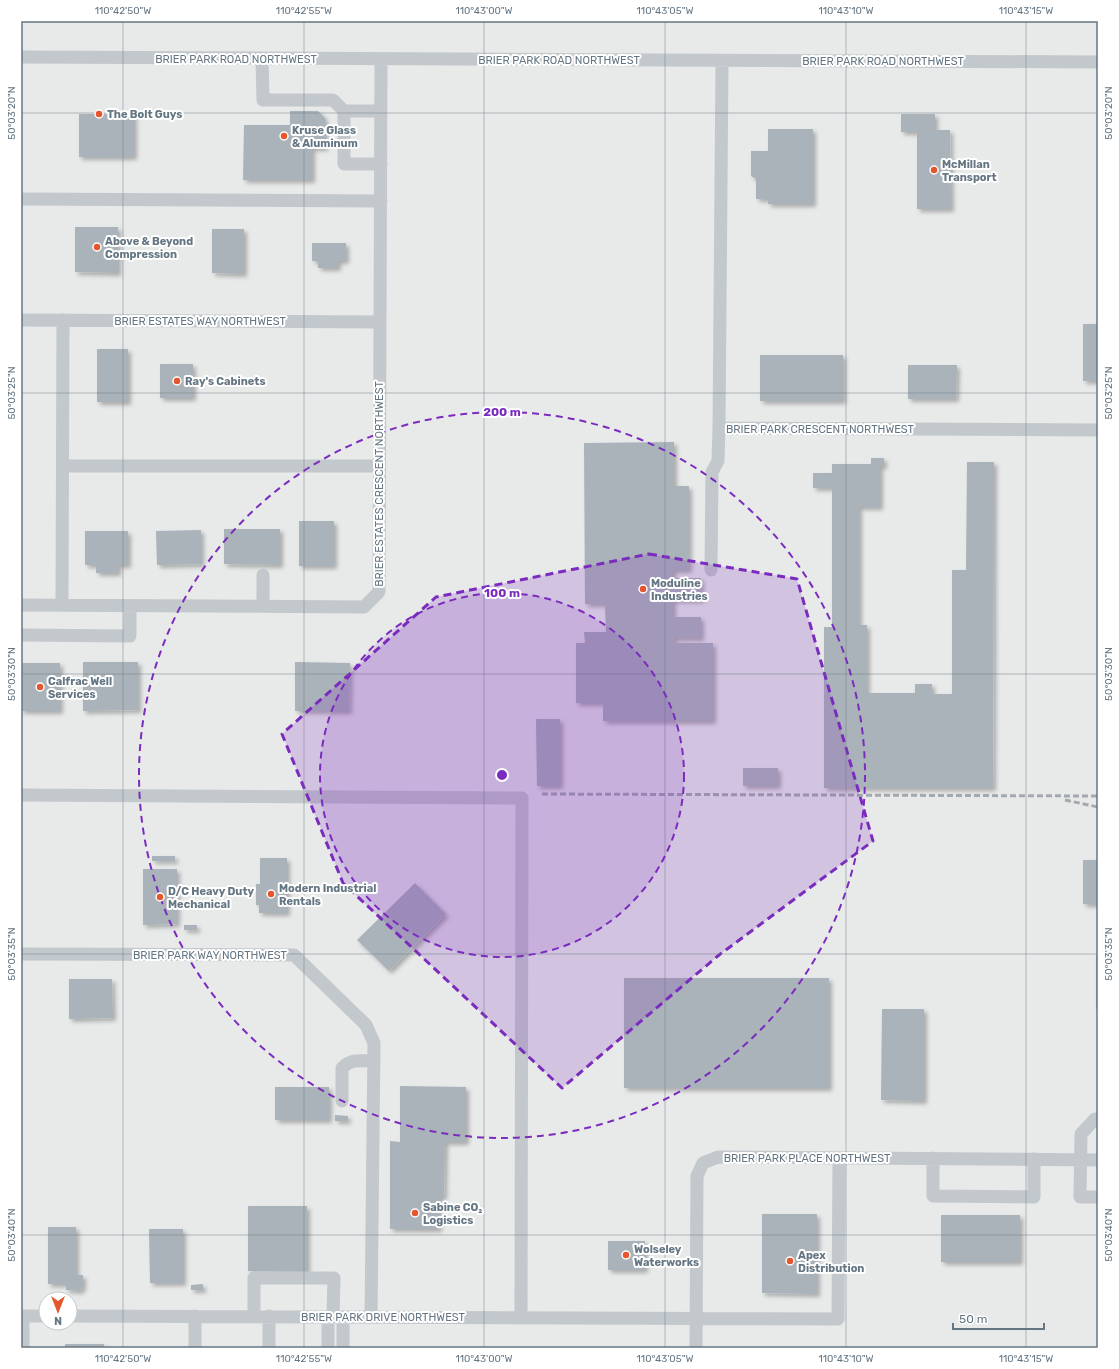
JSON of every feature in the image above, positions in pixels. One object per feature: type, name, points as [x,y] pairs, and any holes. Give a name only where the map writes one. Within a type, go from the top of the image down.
[{"type":"street","name":"BRIER PARK ROAD NORTHWEST","points":[[21,57],[1098,62]]},
{"type":"street","points":[[262,59],[263,100],[333,100],[344,111],[344,164],[381,164]]},
{"type":"street","name":"BRIER ESTATES CRESCENT NORTHWEST","points":[[21,605],[364,607],[379,592],[381,59]]},
{"type":"street","name":"BRIER PARK CRESCENT NORTHWEST","points":[[722,60],[719,428],[1098,430]]},
{"type":"street","points":[[344,111],[381,111]]},
{"type":"street","points":[[21,199],[380,201]]},
{"type":"street","name":"BRIER ESTATES WAY NORTHWEST","points":[[21,320],[380,322]]},
{"type":"street","points":[[62,605],[63,320]]},
{"type":"street","points":[[711,570],[712,472],[718,461],[719,428]]},
{"type":"street","points":[[63,466],[379,466]]},
{"type":"street","points":[[264,575],[264,606]]},
{"type":"street","points":[[21,636],[130,636],[130,606]]},
{"type":"street","points":[[21,794],[522,798],[521,1318]]},
{"type":"street","name":"BRIER PARK WAY NORTHWEST","points":[[21,954],[294,956],[366,1025],[374,1042],[371,1317]]},
{"type":"street","points":[[342,1100],[342,1068],[348,1062],[356,1060],[374,1060]]},
{"type":"street","points":[[1098,1119],[1095,1119],[1081,1134],[1080,1160],[1080,1197],[1098,1197]]},
{"type":"street","name":"BRIER PARK PLACE NORTHWEST","points":[[696,1348],[696,1176],[703,1163],[718,1157],[1098,1160]]},
{"type":"street","name":"BRIER PARK DRIVE NORTHWEST","points":[[78,1316],[838,1319],[839,1158]]},
{"type":"street","points":[[934,1158],[933,1196],[1034,1197],[1034,1159]]},
{"type":"street","points":[[254,1316],[254,1278],[334,1278],[335,1317],[343,1348]]},
{"type":"street","points":[[23,1348],[22,1316],[38,1316]]},
{"type":"street","points":[[195,1316],[195,1348]]},
{"type":"street","points":[[269,1316],[269,1348]]},
{"type":"street","points":[[328,1348],[335,1317]]},
{"type":"highlighted area","points":[[649,554],[797,579],[873,841],[719,955],[562,1088],[343,883],[282,734],[436,597]]},
{"type":"shaded area","points":[[21,21],[1098,21],[1098,1348],[21,1348]]},
{"type":"building","name":"Kruse Glass & Aluminum","points":[[290,111],[318,111],[325,118],[325,148],[312,148],[312,180],[243,180],[244,125],[290,125]]},
{"type":"building","points":[[79,114],[134,114],[134,157],[79,157]]},
{"type":"building","name":"McMillan Transport","points":[[901,114],[935,114],[935,130],[950,130],[951,209],[917,209],[917,132],[901,132]]},
{"type":"building","points":[[768,129],[813,129],[813,204],[768,204],[768,199],[756,199],[756,179],[751,176],[751,151],[768,151]]},
{"type":"building","name":"Above & Beyond Compression","points":[[75,227],[118,227],[118,273],[75,272]]},
{"type":"building","points":[[212,229],[244,229],[244,274],[212,273]]},
{"type":"building","points":[[312,243],[346,243],[346,261],[338,261],[338,268],[318,268],[318,261],[312,261]]},
{"type":"building","points":[[1083,324],[1098,324],[1098,381],[1083,381]]},
{"type":"building","points":[[97,349],[128,349],[128,402],[97,402]]},
{"type":"building","points":[[760,355],[843,355],[843,401],[760,401]]},
{"type":"building","name":"Ray's Cabinets","points":[[160,364],[193,364],[193,398],[160,398]]},
{"type":"building","points":[[908,365],[957,365],[956,399],[908,399]]},
{"type":"building","name":"Moduline Industries","points":[[674,442],[674,486],[689,486],[689,570],[673,570],[673,578],[701,578],[701,600],[673,600],[673,617],[701,617],[701,638],[674,638],[674,643],[713,643],[713,721],[603,721],[603,703],[576,703],[576,643],[585,643],[584,632],[606,632],[605,604],[585,604],[584,443]]},
{"type":"building","points":[[871,458],[884,458],[884,466],[880,466],[880,507],[859,507],[859,625],[867,625],[867,693],[915,693],[915,684],[932,684],[932,694],[952,694],[952,570],[966,570],[967,462],[994,462],[993,788],[824,788],[824,627],[832,627],[832,488],[813,488],[813,473],[832,473],[832,464],[871,464]]},
{"type":"building","points":[[299,521],[334,521],[334,566],[299,566]]},
{"type":"building","points":[[224,529],[280,529],[280,565],[224,564]]},
{"type":"building","points":[[201,530],[201,564],[157,565],[156,531]]},
{"type":"building","points":[[85,531],[128,531],[128,565],[118,565],[118,573],[96,573],[96,565],[85,565]]},
{"type":"building","points":[[83,662],[138,662],[138,710],[83,711]]},
{"type":"building","points":[[295,662],[350,663],[349,711],[295,711]]},
{"type":"building","name":"Calfrac Well Services","points":[[21,663],[60,663],[60,711],[21,711]]},
{"type":"building","points":[[536,719],[560,719],[560,786],[537,786]]},
{"type":"building","points":[[743,768],[778,768],[778,786],[743,786]]},
{"type":"building","points":[[152,856],[175,856],[175,861],[152,861]]},
{"type":"building","name":"Modern Industrial Rentals","points":[[260,858],[287,858],[287,913],[259,913],[259,905],[256,905],[256,884],[260,884]]},
{"type":"building","points":[[1083,860],[1098,860],[1098,904],[1083,904]]},
{"type":"building","name":"D/C Heavy Duty Mechanical","points":[[143,869],[177,869],[177,924],[143,925]]},
{"type":"building","points":[[415,883],[446,914],[389,971],[357,940]]},
{"type":"building","points":[[184,925],[197,925],[197,930],[184,930]]},
{"type":"building","points":[[1096,955],[1098,955],[1098,1009],[1096,1009]]},
{"type":"building","points":[[624,978],[829,978],[829,1088],[624,1088]]},
{"type":"building","points":[[69,979],[112,979],[113,1018],[69,1019]]},
{"type":"building","points":[[882,1009],[924,1009],[924,1101],[881,1100]]},
{"type":"building","points":[[400,1086],[466,1087],[466,1142],[445,1142],[444,1197],[439,1197],[439,1229],[390,1229],[390,1141],[400,1142]]},
{"type":"building","points":[[275,1087],[329,1087],[329,1120],[275,1120]]},
{"type":"building","points":[[335,1115],[348,1116],[348,1121],[335,1121]]},
{"type":"building","points":[[248,1206],[307,1206],[307,1272],[248,1271]]},
{"type":"building","name":"Apex Distribution","points":[[762,1214],[817,1214],[817,1294],[762,1293]]},
{"type":"building","points":[[941,1215],[1020,1215],[1020,1262],[941,1262]]},
{"type":"building","points":[[48,1227],[76,1227],[76,1275],[83,1275],[83,1287],[80,1291],[66,1290],[66,1284],[48,1284]]},
{"type":"building","points":[[149,1229],[183,1229],[183,1283],[150,1283]]},
{"type":"building","name":"Wolseley Waterworks","points":[[608,1241],[645,1241],[645,1270],[608,1270]]},
{"type":"building","points":[[203,1284],[203,1290],[191,1290],[191,1285]]},
{"type":"building","points":[[65,1344],[104,1344],[104,1348],[65,1348]]},
{"type":"railway","points":[[542,794],[1098,796]]},
{"type":"railway","points":[[1065,800],[1098,807]]},
{"type":"place","name":"The Bolt Guys","points":[[99,114]]},
{"type":"place","name":"Kruse Glass & Aluminum","points":[[284,136]]},
{"type":"place","name":"McMillan Transport","points":[[934,170]]},
{"type":"place","name":"Above & Beyond Compression","points":[[97,247]]},
{"type":"place","name":"Ray's Cabinets","points":[[177,381]]},
{"type":"place","name":"Moduline Industries","points":[[643,589]]},
{"type":"place","name":"Calfrac Well Services","points":[[40,687]]},
{"type":"place","name":"Modern Industrial Rentals","points":[[271,894]]},
{"type":"place","name":"D/C Heavy Duty Mechanical","points":[[160,897]]},
{"type":"place","name":"Sabine CO₂ Logistics","points":[[415,1213]]},
{"type":"place","name":"Wolseley Waterworks","points":[[626,1255]]},
{"type":"place","name":"Apex Distribution","points":[[790,1261]]}]
